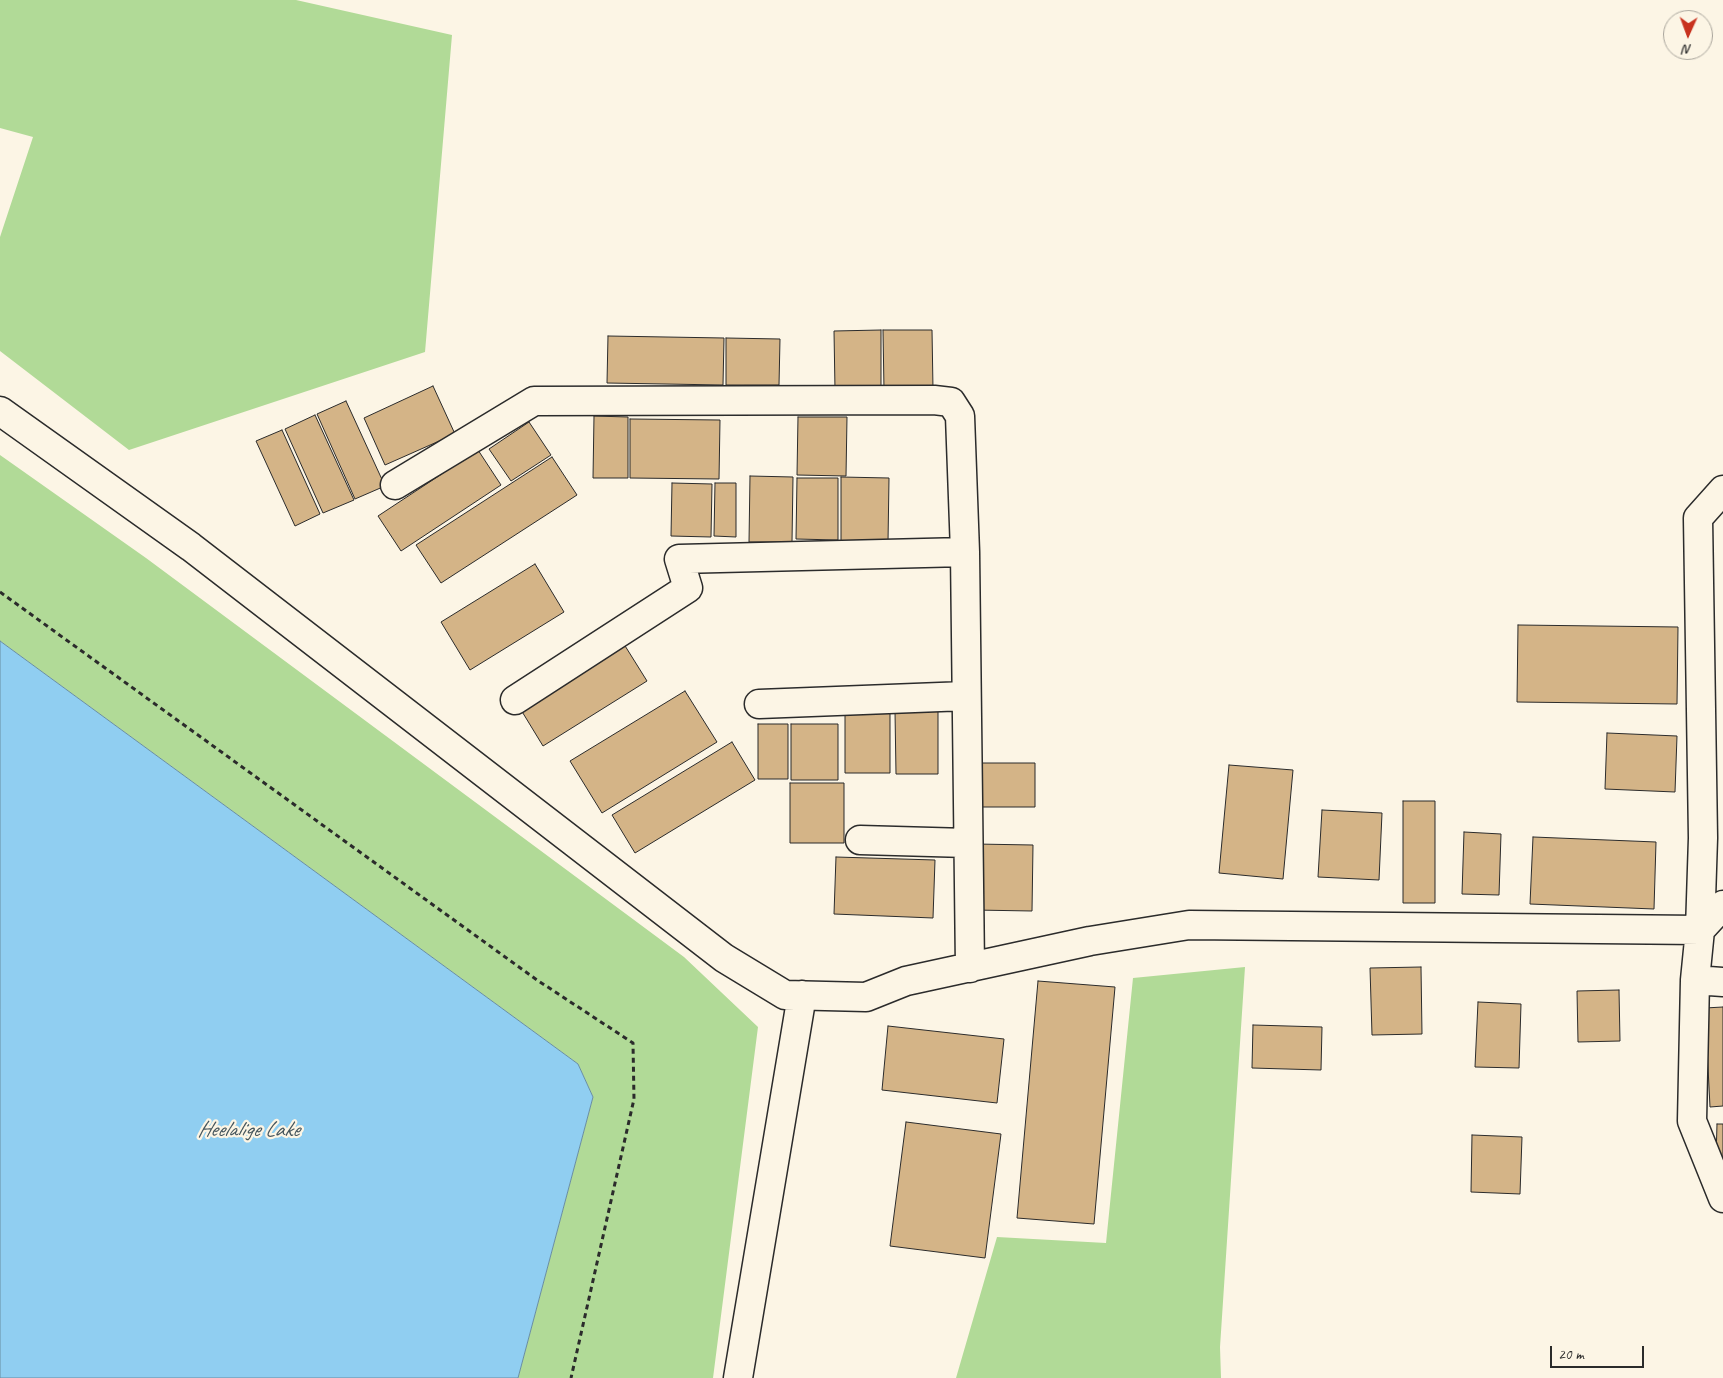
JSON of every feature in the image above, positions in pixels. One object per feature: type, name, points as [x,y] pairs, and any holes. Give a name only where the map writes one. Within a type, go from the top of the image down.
[{"type":"street","points":[[395,485],[534,401],[934,400],[951,402],[960,416],[964,552],[970,968]]},
{"type":"street","points":[[0,412],[192,547],[724,958],[784,994],[866,997],[906,981],[1090,941],[1189,925],[1700,930],[1723,905]]},
{"type":"street","points":[[1723,490],[1698,518],[1703,838],[1700,930],[1695,980],[1692,1121],[1723,1198]]},
{"type":"street","points":[[515,700],[688,588],[679,559],[964,552]]},
{"type":"street","points":[[759,704],[966,696]]},
{"type":"street","points":[[860,840],[967,843]]},
{"type":"street","points":[[1695,980],[1723,982]]},
{"type":"street","points":[[738,1378],[802,995]]},
{"type":"path","points":[[0,592],[537,980],[633,1043],[634,1099],[571,1378]]},
{"type":"green space","points":[[0,0],[296,0],[452,35],[425,352],[129,450],[0,351],[0,237],[33,137],[0,128]]},
{"type":"green space","points":[[0,455],[146,558],[684,957],[758,1027],[713,1378],[518,1378],[593,1097],[578,1064],[0,641]]},
{"type":"green space","points":[[1245,967],[1220,1347],[1221,1378],[956,1378],[997,1237],[1106,1243],[1133,978]]},
{"type":"water","name":"Heelalige Lake","points":[[0,641],[578,1064],[593,1097],[518,1378],[0,1378]]},
{"type":"building","points":[[881,330],[881,390],[835,390],[834,331]]},
{"type":"building","points":[[883,330],[932,330],[933,389],[884,390]]},
{"type":"building","points":[[608,336],[724,338],[723,385],[607,383]]},
{"type":"building","points":[[726,338],[780,339],[779,385],[726,385]]},
{"type":"building","points":[[433,386],[455,434],[385,465],[364,418]]},
{"type":"building","points":[[346,401],[385,486],[355,499],[317,414]]},
{"type":"building","points":[[315,415],[354,500],[323,513],[285,429]]},
{"type":"building","points":[[594,416],[628,417],[628,478],[593,478]]},
{"type":"building","points":[[798,417],[847,417],[846,476],[797,475]]},
{"type":"building","points":[[630,419],[720,420],[719,479],[630,478]]},
{"type":"building","points":[[529,422],[551,455],[511,481],[489,449]]},
{"type":"building","points":[[282,430],[320,514],[295,526],[256,441]]},
{"type":"building","points":[[478,450],[501,485],[401,551],[378,516]]},
{"type":"building","points":[[552,457],[577,495],[441,583],[416,545]]},
{"type":"building","points":[[750,476],[793,477],[792,542],[749,542]]},
{"type":"building","points":[[841,477],[889,478],[888,542],[841,541]]},
{"type":"building","points":[[797,478],[838,478],[838,540],[796,539]]},
{"type":"building","points":[[672,483],[712,484],[711,537],[671,536]]},
{"type":"building","points":[[715,483],[736,483],[736,537],[714,536]]},
{"type":"building","points":[[535,564],[564,612],[470,670],[441,622]]},
{"type":"building","points":[[1518,625],[1678,627],[1677,704],[1517,702]]},
{"type":"building","points":[[622,641],[647,681],[543,746],[518,705]]},
{"type":"building","points":[[685,691],[717,742],[602,813],[570,761]]},
{"type":"building","points":[[845,711],[890,711],[890,773],[845,773]]},
{"type":"building","points":[[895,711],[938,711],[938,774],[896,774]]},
{"type":"building","points":[[758,724],[788,724],[788,779],[758,779]]},
{"type":"building","points":[[791,724],[838,724],[838,780],[791,780]]},
{"type":"building","points":[[1607,733],[1677,736],[1675,792],[1605,789]]},
{"type":"building","points":[[732,742],[755,780],[635,853],[612,815]]},
{"type":"building","points":[[978,763],[1035,763],[1035,807],[978,807]]},
{"type":"building","points":[[1229,765],[1293,770],[1283,879],[1219,873]]},
{"type":"building","points":[[790,783],[844,783],[844,843],[790,843]]},
{"type":"building","points":[[1403,801],[1435,801],[1435,903],[1403,903]]},
{"type":"building","points":[[1322,810],[1382,813],[1379,880],[1318,877]]},
{"type":"building","points":[[1464,832],[1501,834],[1499,895],[1462,894]]},
{"type":"building","points":[[1533,837],[1656,842],[1654,909],[1530,904]]},
{"type":"building","points":[[975,844],[1033,845],[1032,911],[974,910]]},
{"type":"building","points":[[836,857],[935,860],[933,918],[834,914]]},
{"type":"building","points":[[1421,967],[1422,1034],[1372,1035],[1370,968]]},
{"type":"building","points":[[1038,981],[1115,987],[1094,1224],[1017,1218]]},
{"type":"building","points":[[1619,990],[1620,1041],[1578,1042],[1577,991]]},
{"type":"building","points":[[1478,1002],[1521,1004],[1519,1068],[1475,1067]]},
{"type":"building","points":[[1723,1007],[1723,1106],[1710,1107],[1705,1008]]},
{"type":"building","points":[[1253,1025],[1322,1027],[1321,1070],[1252,1068]]},
{"type":"building","points":[[888,1026],[1004,1039],[997,1103],[882,1090]]},
{"type":"building","points":[[906,1122],[1001,1134],[985,1258],[890,1246]]},
{"type":"building","points":[[1717,1124],[1723,1124],[1723,1159],[1716,1159]]},
{"type":"building","points":[[1472,1135],[1522,1137],[1520,1194],[1471,1192]]}]
